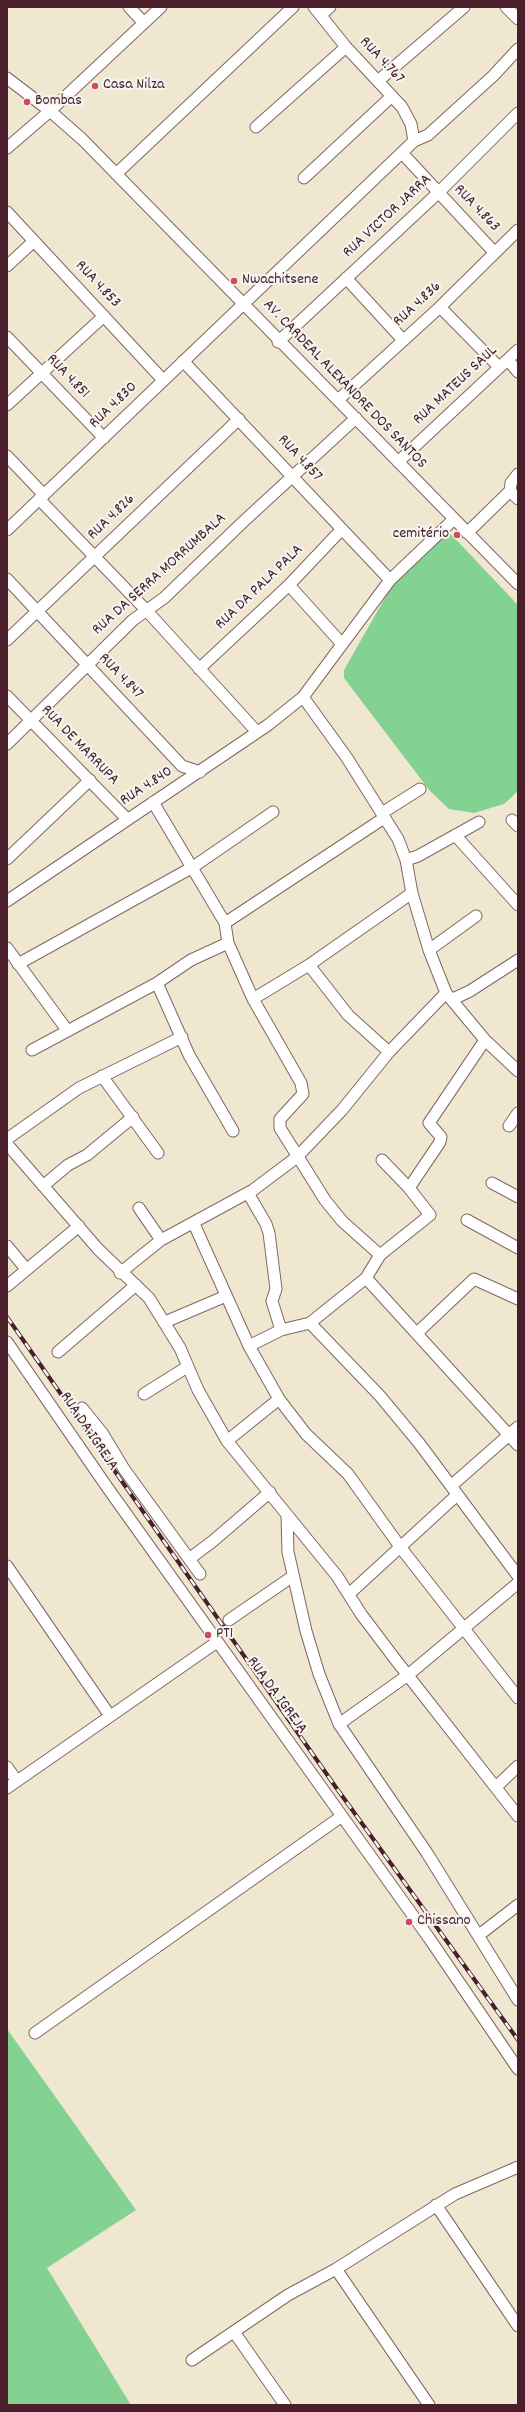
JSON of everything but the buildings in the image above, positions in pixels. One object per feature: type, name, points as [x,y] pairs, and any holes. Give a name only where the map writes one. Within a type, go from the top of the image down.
[{"type":"street","points":[[129,7],[144,23]]},
{"type":"street","points":[[7,148],[50,111],[161,7]]},
{"type":"street","points":[[116,174],[292,7]]},
{"type":"street","points":[[317,11],[330,7]]},
{"type":"street","points":[[378,81],[464,7]]},
{"type":"street","points":[[506,7],[518,20]]},
{"type":"street","name":"RUA 4.767","points":[[317,11],[346,47],[392,96],[407,115],[414,132],[414,141]]},
{"type":"street","points":[[256,127],[346,47]]},
{"type":"street","name":"RUA 4.830","points":[[7,530],[414,141],[428,135],[493,76],[518,49]]},
{"type":"street","name":"AV. CARDEAL ALEXANDRE DOS SANTOS","points":[[7,78],[50,111],[116,174],[278,342],[356,418],[518,584]]},
{"type":"street","points":[[304,178],[392,96]]},
{"type":"street","name":"RUA VICTOR JARRA","points":[[278,342],[438,193],[518,113]]},
{"type":"street","name":"RUA 4.863","points":[[402,153],[494,252]]},
{"type":"street","name":"RUA 4.853","points":[[7,212],[163,380]]},
{"type":"street","name":"RUA 4.836","points":[[338,400],[440,307],[494,252],[517,232]]},
{"type":"street","points":[[7,266],[34,241]]},
{"type":"street","points":[[346,278],[403,340]]},
{"type":"street","points":[[440,307],[499,367]]},
{"type":"street","points":[[7,405],[104,316]]},
{"type":"street","name":"RUA 4.851","points":[[7,337],[104,438]]},
{"type":"street","name":"RUA MATEUS SAUL","points":[[398,462],[518,350]]},
{"type":"street","name":"RUA 4.857","points":[[184,360],[390,580]]},
{"type":"street","points":[[508,360],[518,372]]},
{"type":"street","name":"RUA DA SERRA MORRUMBALA","points":[[7,744],[30,719],[133,620],[164,598],[292,476],[356,418]]},
{"type":"street","name":"RUA 4.826","points":[[7,640],[239,419]]},
{"type":"street","points":[[7,456],[94,556],[147,610],[257,732]]},
{"type":"street","points":[[468,533],[510,490],[511,483],[518,474]]},
{"type":"street","points":[[510,490],[518,499]]},
{"type":"street","name":"RUA 4.840","points":[[7,901],[127,819],[200,772],[257,732],[303,697],[390,580],[454,519]]},
{"type":"street","name":"RUA DA PALA PALA","points":[[199,669],[289,585],[342,529]]},
{"type":"street","name":"RUA 4.847","points":[[7,579],[182,766],[200,772]]},
{"type":"street","points":[[289,585],[342,644]]},
{"type":"street","name":"RUA DE MARRUPA","points":[[7,696],[127,819]]},
{"type":"street","points":[[303,697],[347,758],[398,839],[406,860],[412,893],[429,950],[449,996],[485,1040],[518,1071]]},
{"type":"street","points":[[179,785],[182,766]]},
{"type":"street","points":[[7,859],[90,780]]},
{"type":"street","points":[[225,923],[420,789]]},
{"type":"street","points":[[153,802],[225,923],[228,943],[253,999],[304,1089],[303,1094],[283,1115],[280,1122],[280,1128],[325,1200],[342,1221],[380,1255]]},
{"type":"street","points":[[18,964],[193,867],[273,812]]},
{"type":"street","points":[[406,860],[456,836],[479,822]]},
{"type":"street","points":[[456,836],[517,903]]},
{"type":"street","points":[[253,999],[309,965],[412,893]]},
{"type":"street","points":[[429,950],[476,916]]},
{"type":"street","points":[[32,1050],[157,982],[191,960],[228,943]]},
{"type":"street","points":[[7,948],[67,1030]]},
{"type":"street","points":[[120,1273],[161,1240],[194,1224],[248,1194],[297,1157],[342,1110],[389,1052],[449,996],[470,991],[518,960]]},
{"type":"street","points":[[309,965],[348,1015],[389,1052]]},
{"type":"street","points":[[157,982],[189,1055],[233,1131]]},
{"type":"street","points":[[7,1139],[79,1088],[182,1037]]},
{"type":"street","points":[[409,1188],[440,1142],[441,1137],[429,1123],[485,1040]]},
{"type":"street","points":[[102,1076],[158,1153]]},
{"type":"street","points":[[509,1126],[518,1113]]},
{"type":"street","points":[[43,1186],[68,1165],[87,1155],[133,1117]]},
{"type":"street","points":[[7,1144],[120,1273],[136,1285],[149,1298],[180,1348],[187,1367],[227,1441],[337,1576],[408,1675],[518,1816]]},
{"type":"street","points":[[249,1346],[281,1330],[300,1327],[310,1323],[366,1278],[380,1255],[430,1215],[409,1188],[382,1160]]},
{"type":"street","points":[[492,1183],[518,1197]]},
{"type":"street","points":[[248,1194],[266,1224],[269,1232],[276,1289],[272,1300],[281,1330]]},
{"type":"street","points":[[139,1208],[161,1240]]},
{"type":"street","points":[[467,1220],[518,1248]]},
{"type":"street","points":[[194,1224],[249,1346],[278,1399],[306,1434],[348,1474],[401,1548],[518,1698]]},
{"type":"street","points":[[7,1286],[79,1226]]},
{"type":"street","points":[[7,1246],[26,1269]]},
{"type":"street","points":[[366,1278],[417,1333],[514,1430],[518,1445]]},
{"type":"street","points":[[417,1333],[474,1279],[518,1299]]},
{"type":"street","points":[[58,1352],[136,1285]]},
{"type":"street","points":[[165,1322],[226,1296]]},
{"type":"street","points":[[310,1323],[380,1396],[437,1465],[454,1491],[518,1576]]},
{"type":"street","name":"RUA DA IGREJA","points":[[7,1342],[107,1487],[429,1938],[518,2069]]},
{"type":"street","points":[[144,1394],[187,1367]]},
{"type":"street","points":[[227,1441],[278,1399]]},
{"type":"street","points":[[82,1408],[103,1434],[124,1469],[200,1574]]},
{"type":"street","points":[[349,1594],[401,1548],[514,1430]]},
{"type":"street","points":[[189,1559],[213,1541],[270,1492]]},
{"type":"street","points":[[287,1514],[288,1552],[293,1576],[319,1674],[339,1724],[407,1822],[479,1935],[518,2000]]},
{"type":"street","points":[[7,1566],[110,1716]]},
{"type":"street","points":[[229,1620],[293,1576]]},
{"type":"street","points":[[339,1724],[408,1675],[518,1583]]},
{"type":"street","points":[[7,1788],[217,1642]]},
{"type":"street","points":[[496,1787],[518,1766]]},
{"type":"street","points":[[7,1767],[17,1781]]},
{"type":"street","points":[[35,2033],[342,1816]]},
{"type":"street","points":[[479,1935],[518,1905]]},
{"type":"street","points":[[192,2360],[288,2295],[336,2270],[436,2205],[455,2194],[518,2167]]},
{"type":"street","points":[[436,2205],[518,2326]]},
{"type":"street","points":[[336,2270],[429,2405]]},
{"type":"street","points":[[234,2332],[285,2405]]},
{"type":"green space","points":[[447,530],[518,605],[518,791],[504,804],[474,813],[449,809],[430,791],[344,678],[344,670],[390,589],[399,576]]},
{"type":"green space","points":[[7,2029],[136,2210],[47,2268],[131,2405],[7,2405]]},
{"type":"railway","points":[[7,1317],[335,1786],[518,2040]]},
{"type":"place","name":"Casa Nilza","points":[[95,86]]},
{"type":"place","name":"Bombas","points":[[27,102]]},
{"type":"place","name":"Nwachitsene","points":[[234,281]]},
{"type":"place","name":"cemitério","points":[[457,535]]},
{"type":"place","name":"PT1","points":[[208,1635]]},
{"type":"place","name":"Chissano","points":[[409,1922]]}]
